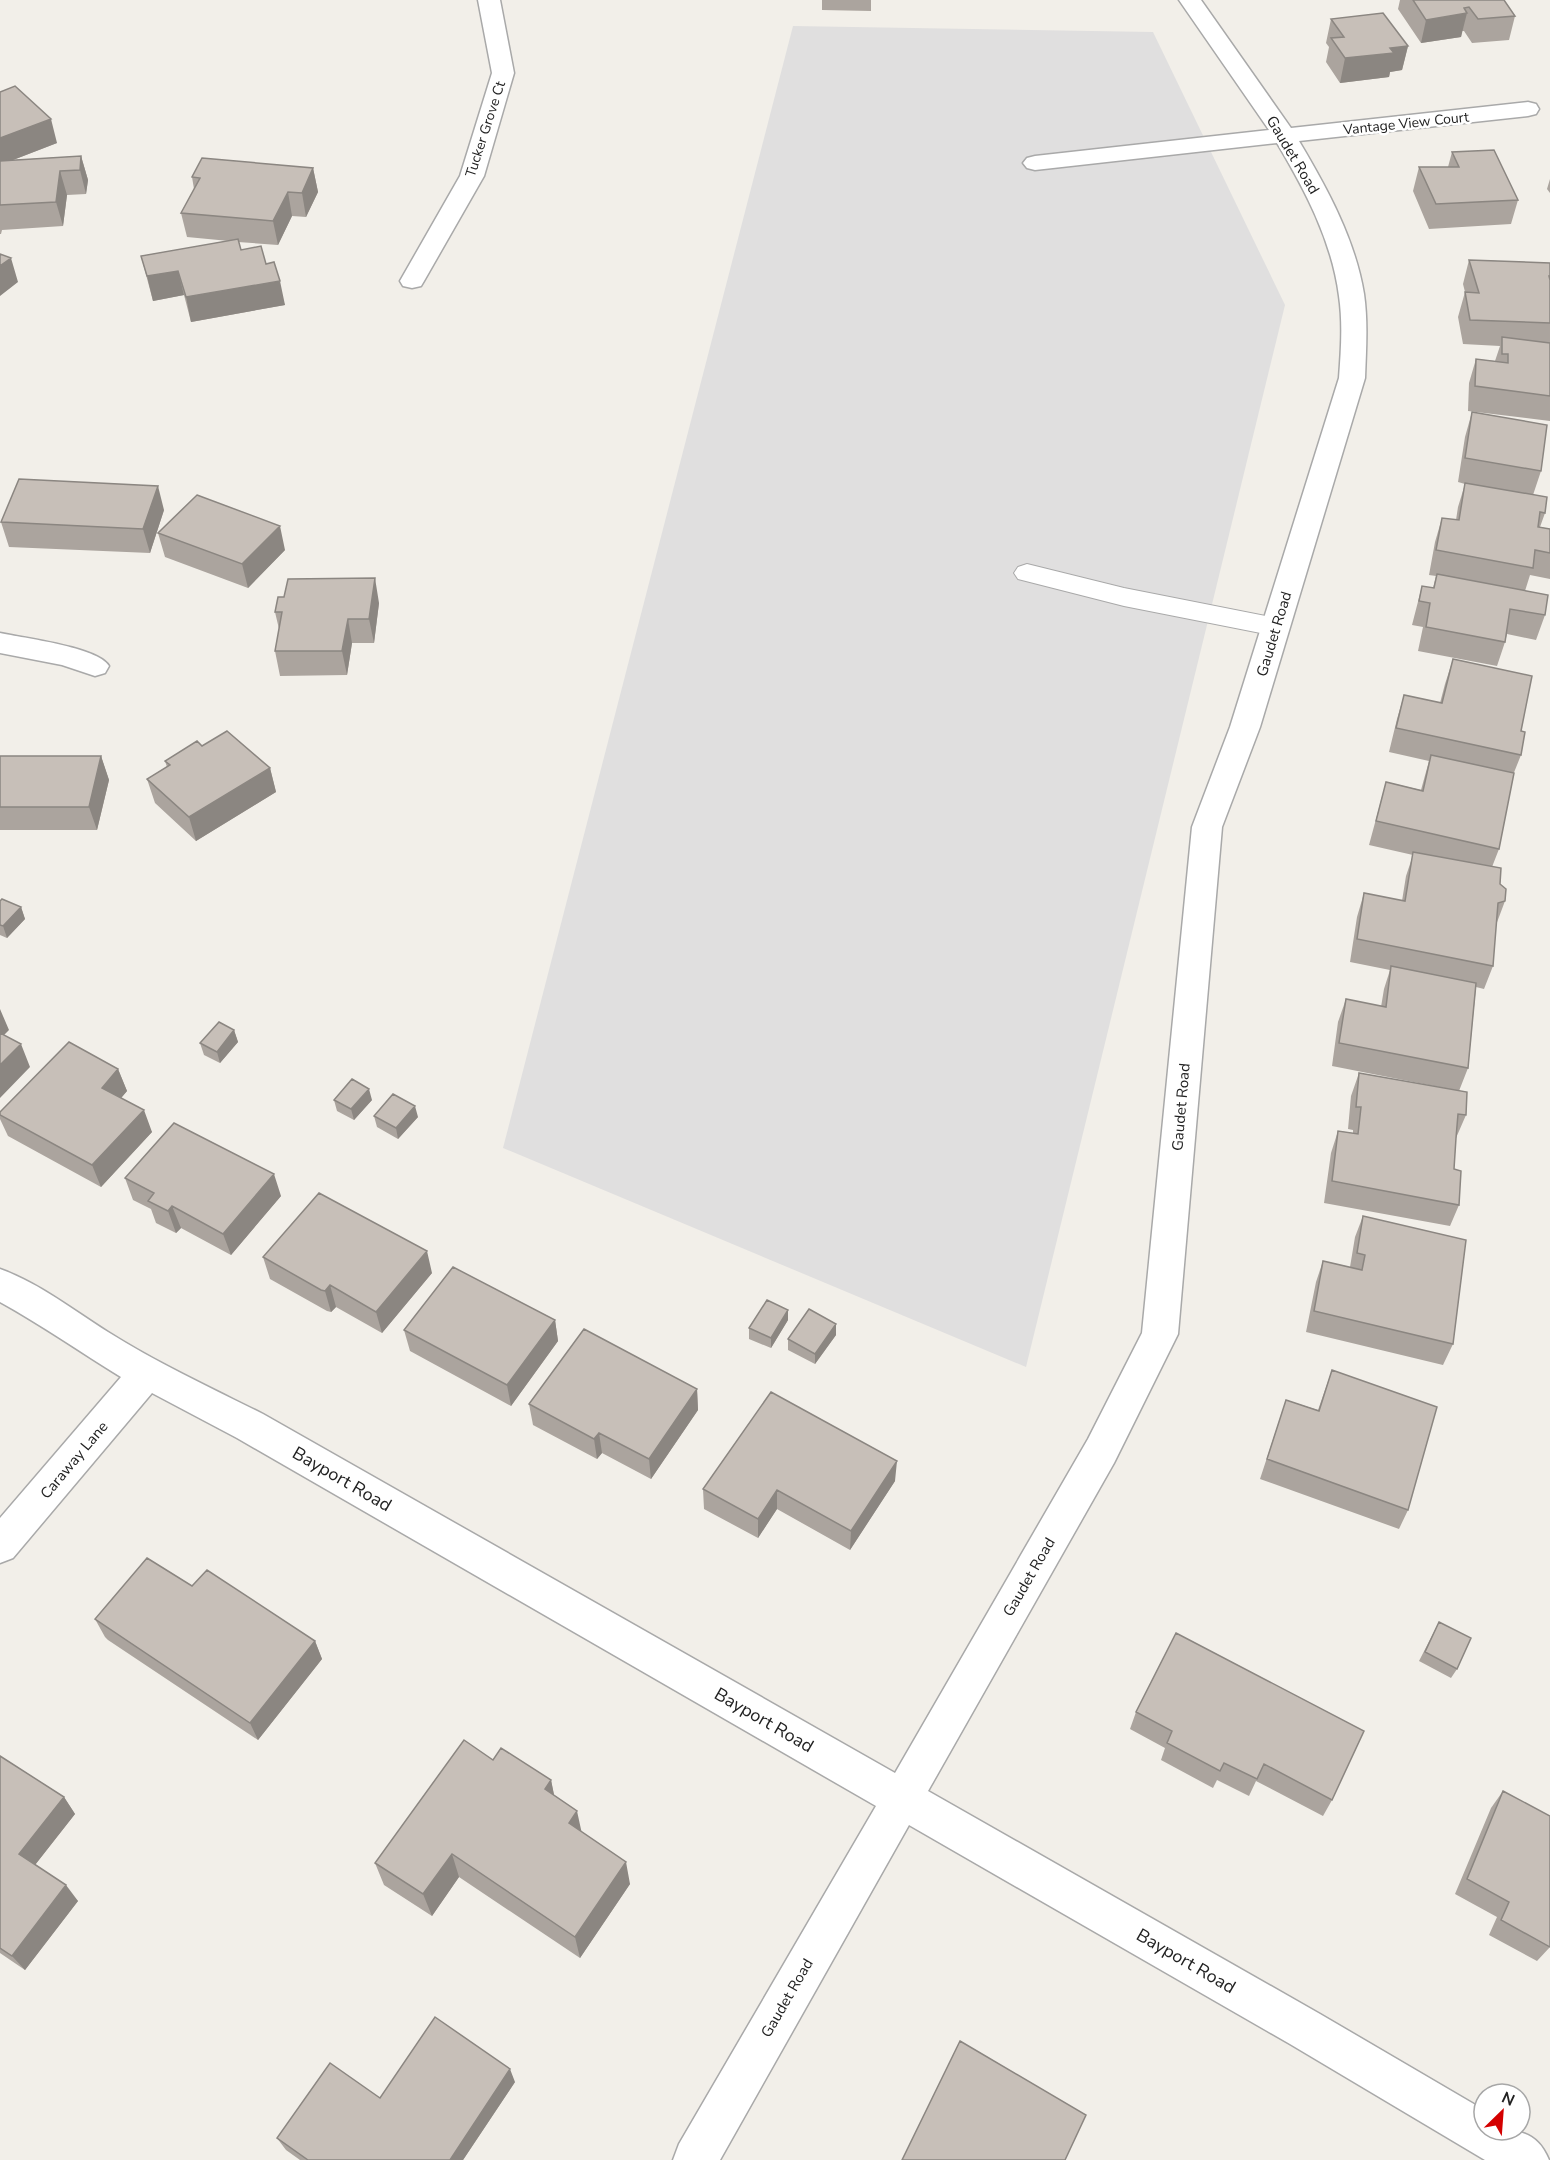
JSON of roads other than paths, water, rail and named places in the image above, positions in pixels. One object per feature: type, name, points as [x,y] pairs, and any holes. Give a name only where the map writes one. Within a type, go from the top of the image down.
[{"type":"street","name":"Tucker Grove Ct","points":[[412,281],[472,176],[503,72],[489,0]]},
{"type":"street","name":"Gaudet Road","points":[[694,2160],[1101,1451],[1160,1334],[1207,828],[1245,727],[1352,378],[1355,337],[1350,283],[1333,225],[1305,170],[1190,0]]},
{"type":"street","name":"Vantage View Court","points":[[1035,163],[1528,109]]},
{"type":"street","points":[[0,643],[67,656],[95,666]]},
{"type":"street","name":"Bayport Road","points":[[0,1284],[67,1322],[94,1342],[147,1373],[250,1426],[1294,2023],[1527,2160]]},
{"type":"street","name":"Caraway Lane","points":[[0,1546],[147,1373]]},
{"type":"lane","points":[[1027,573],[1124,597],[1276,627]]}]
